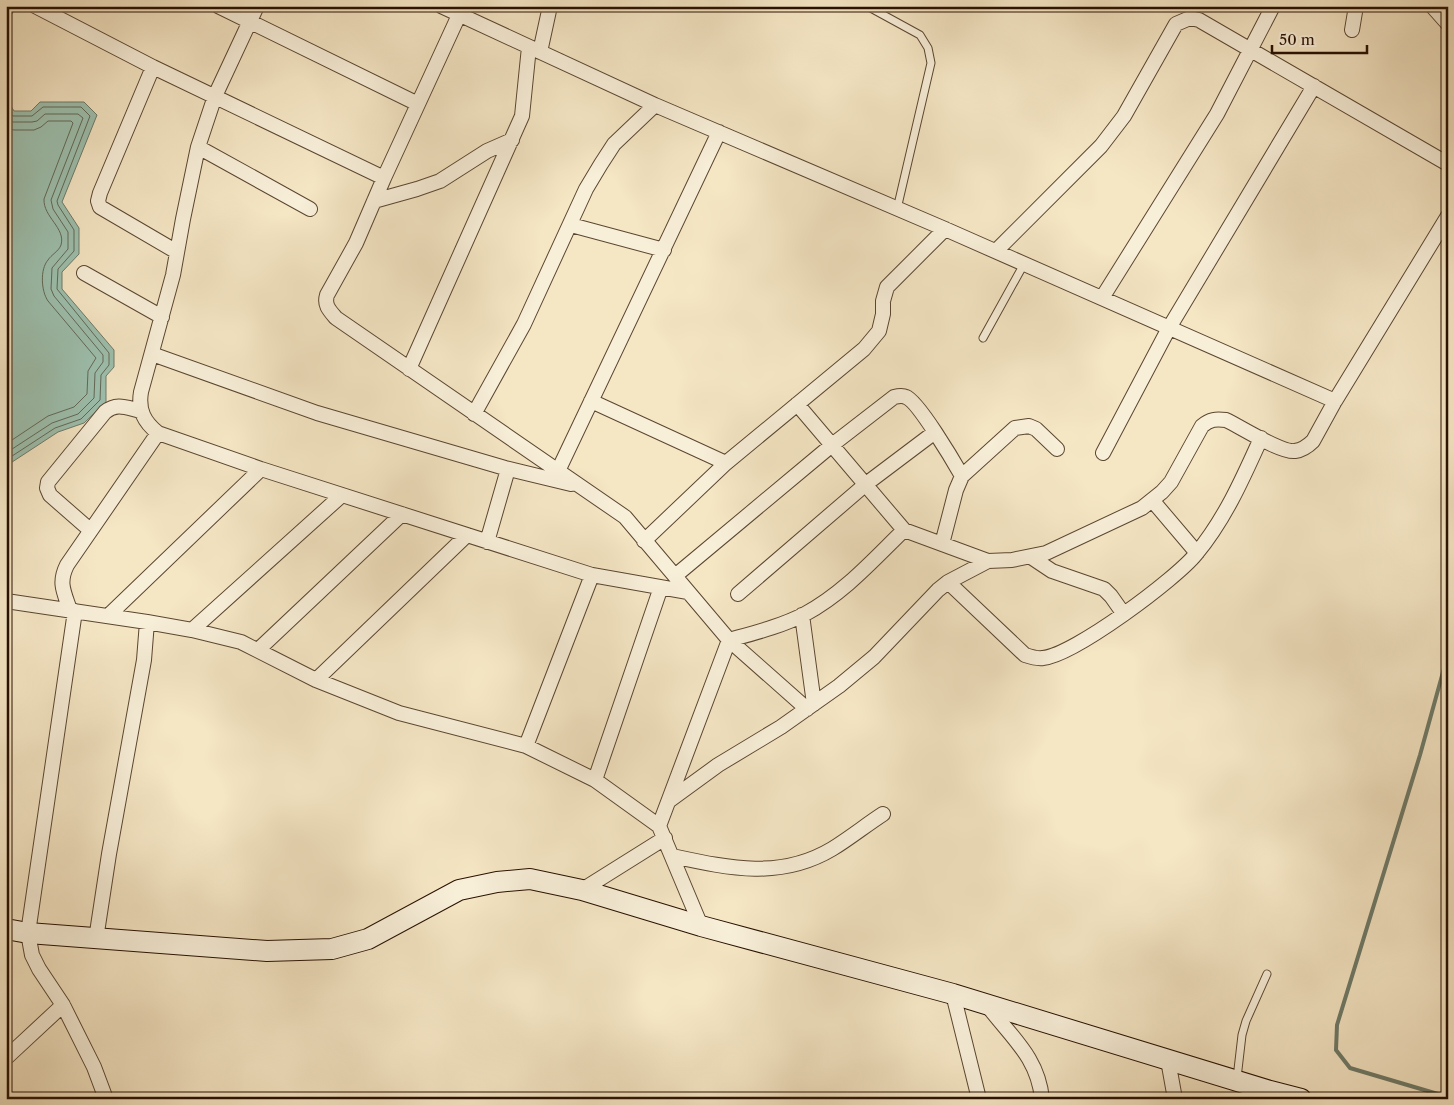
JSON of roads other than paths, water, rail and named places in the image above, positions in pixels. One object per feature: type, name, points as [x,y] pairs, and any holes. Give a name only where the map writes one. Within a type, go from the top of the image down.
[{"type":"street","points":[[35,6],[153,67],[384,178]]},
{"type":"street","points":[[218,6],[418,104]]},
{"type":"street","points":[[257,6],[215,96],[198,147],[173,275],[141,392],[141,411],[150,426],[158,433],[260,469],[592,575],[688,592]]},
{"type":"street","points":[[409,368],[522,116],[535,49],[550,6]]},
{"type":"street","points":[[1102,298],[1217,114],[1273,6]]},
{"type":"street","points":[[1352,30],[1356,6]]},
{"type":"street","points":[[1432,6],[1448,24]]},
{"type":"street","points":[[811,706],[729,640],[625,517],[336,318],[328,310],[326,301],[328,295],[356,243],[418,104],[452,10],[655,105],[945,229],[1335,401]]},
{"type":"street","points":[[996,252],[1101,146],[1124,116],[1176,24],[1190,18],[1199,20],[1448,164]]},
{"type":"street","points":[[153,67],[98,201],[100,206],[177,252]]},
{"type":"street","points":[[1103,453],[1170,328],[1314,86]]},
{"type":"street","points":[[474,414],[524,324],[586,189],[614,144],[655,105]]},
{"type":"street","points":[[558,471],[719,132]]},
{"type":"street","points":[[374,201],[440,181],[487,151],[512,140]]},
{"type":"street","points":[[198,147],[310,209]]},
{"type":"street","points":[[797,404],[904,530],[988,561],[1012,560],[1046,553],[1142,508],[1162,492],[1171,482],[1202,426],[1209,420],[1226,420],[1284,450],[1296,451],[1313,441],[1335,401],[1448,216]]},
{"type":"street","points":[[571,225],[664,250]]},
{"type":"street","points":[[644,540],[726,463],[864,349],[879,331],[886,287],[945,229]]},
{"type":"street","points":[[84,274],[162,317]]},
{"type":"street","points":[[152,354],[318,413],[508,469],[579,486]]},
{"type":"street","points":[[674,576],[832,445],[894,398],[900,396],[907,397],[912,401],[962,476]]},
{"type":"street","points":[[591,401],[726,463]]},
{"type":"street","points":[[90,530],[50,495],[47,488],[48,482],[111,407],[119,406],[141,411]]},
{"type":"street","points":[[942,544],[956,490],[962,476],[1015,428],[1029,426],[1036,429],[1057,449]]},
{"type":"street","points":[[738,594],[866,484],[934,432]]},
{"type":"street","points":[[106,1099],[94,1067],[63,1006],[32,955],[28,934],[72,611],[62,587],[62,575],[90,530],[158,433]]},
{"type":"street","points":[[948,582],[1025,655],[1034,658],[1044,658],[1057,654],[1092,635],[1169,581],[1197,553],[1238,490],[1262,438]]},
{"type":"street","points":[[109,616],[260,469]]},
{"type":"street","points":[[487,542],[508,469]]},
{"type":"street","points":[[192,630],[342,495]]},
{"type":"street","points":[[1152,500],[1197,553]]},
{"type":"street","points":[[258,650],[402,514]]},
{"type":"street","points":[[729,640],[802,615],[843,588],[904,530]]},
{"type":"street","points":[[316,680],[467,535]]},
{"type":"street","points":[[1031,557],[1052,571],[1104,589],[1123,613]]},
{"type":"street","points":[[670,800],[718,765],[839,686],[874,657],[925,603],[948,582],[988,561]]},
{"type":"street","points":[[526,746],[592,575]]},
{"type":"street","points":[[595,780],[661,587]]},
{"type":"street","points":[[6,602],[147,622],[192,630],[241,642],[316,680],[399,713],[526,746],[595,780],[662,832],[701,926]]},
{"type":"street","points":[[802,615],[811,706]]},
{"type":"street","points":[[96,939],[108,854],[144,660],[147,622]]},
{"type":"street","points":[[582,890],[662,832],[670,800],[729,640]]},
{"type":"street","points":[[672,856],[750,870],[786,866],[808,860],[832,849],[883,814]]},
{"type":"street","points":[[6,929],[28,934],[96,939],[267,950],[332,950],[368,939],[459,890],[496,882],[530,879],[582,890],[701,926],[953,994],[1301,1099]]},
{"type":"street","points":[[953,994],[979,1099]]},
{"type":"street","points":[[987,1005],[1028,1056],[1036,1070],[1042,1099]]},
{"type":"street","points":[[6,1058],[63,1006]]},
{"type":"street","points":[[1168,1060],[1175,1099]]},
{"type":"lane","points":[[867,6],[920,35],[928,48],[931,63],[897,209]]},
{"type":"lane","points":[[983,338],[1024,264]]},
{"type":"lane","points":[[1237,1081],[1242,1035],[1246,1021],[1267,974]]},
{"type":"water","points":[[6,98],[14,111],[31,111],[40,102],[84,102],[97,115],[62,202],[79,228],[79,254],[62,272],[62,289],[114,350],[114,367],[106,376],[106,402],[84,423],[58,432],[6,466]]},
{"type":"waterway","points":[[1448,654],[1420,755],[1337,1025],[1336,1050],[1350,1068],[1448,1097]]}]
